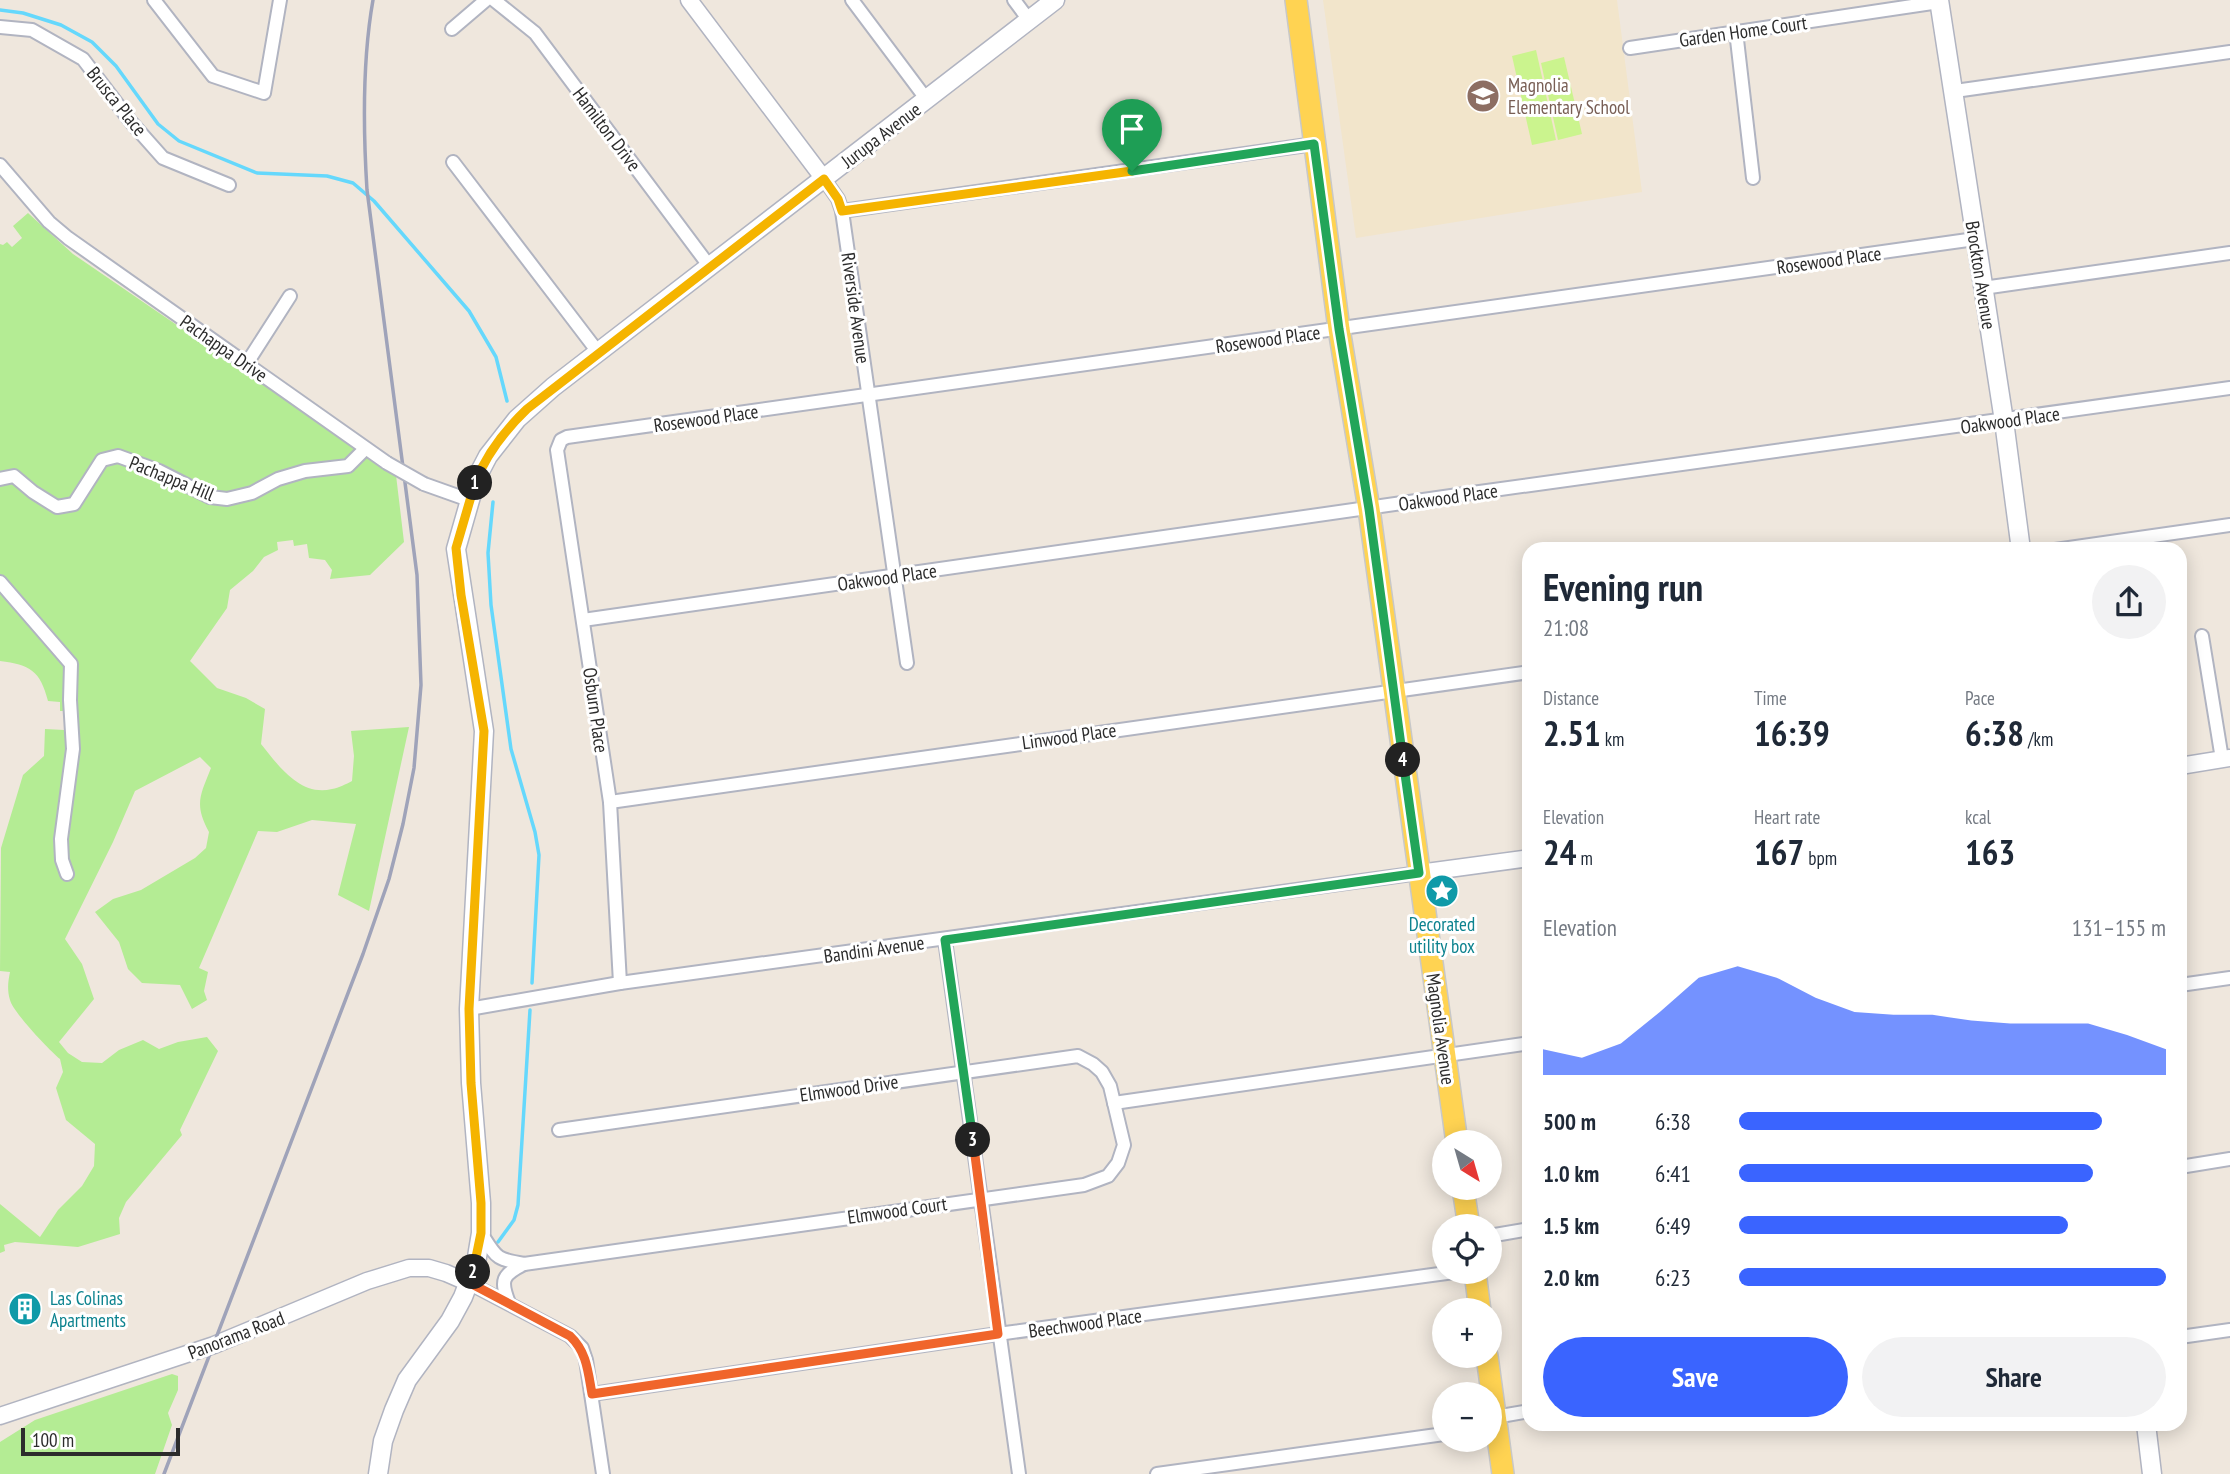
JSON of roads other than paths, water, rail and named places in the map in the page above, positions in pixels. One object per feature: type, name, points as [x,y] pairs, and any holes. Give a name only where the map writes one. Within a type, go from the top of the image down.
[{"type":"main road","name":"Jurupa Avenue","points":[[378,1474],[383,1441],[407,1380],[450,1321],[470,1283],[481,1233],[469,1009],[484,731],[461,595],[456,548],[476,480],[488,456],[517,419],[598,352],[1055,0]]},
{"type":"main road","name":"Magnolia Avenue","points":[[1296,0],[1339,329],[1369,509],[1455,1130]]},
{"type":"main road","name":"Brockton Avenue","points":[[1939,1],[1955,91],[2020,542]]},
{"type":"main road","points":[[2147,1431],[2152,1474]]},
{"type":"main road","points":[[1499,1452],[1503,1474]]},
{"type":"street","points":[[154,0],[213,75],[264,93],[280,0]]},
{"type":"street","points":[[452,29],[486,0]]},
{"type":"street","name":"Hamilton Drive","points":[[494,0],[535,33],[710,267]]},
{"type":"street","name":"Riverside Avenue","points":[[689,0],[824,179],[838,199],[842,211],[907,663]]},
{"type":"street","points":[[852,0],[927,100]]},
{"type":"street","points":[[1014,0],[1029,20]]},
{"type":"street","name":"Garden Home Court","points":[[1630,47],[1939,1]]},
{"type":"street","name":"Brusca Place","points":[[0,27],[32,30],[83,59],[131,122],[163,158],[229,185]]},
{"type":"street","points":[[1735,31],[1753,178]]},
{"type":"street","points":[[1955,91],[2230,52]]},
{"type":"street","points":[[842,211],[1314,144]]},
{"type":"street","points":[[453,162],[598,352]]},
{"type":"street","name":"Pachappa Drive","points":[[0,165],[49,222],[68,238],[365,449],[424,484],[469,500]]},
{"type":"street","name":"Rosewood Place","points":[[561,440],[868,394],[1975,239]]},
{"type":"street","points":[[1983,288],[2230,253]]},
{"type":"street","points":[[247,363],[290,296]]},
{"type":"street","name":"Oakwood Place","points":[[583,620],[2230,388]]},
{"type":"street","name":"Osburn Place","points":[[561,440],[557,450],[610,802],[620,983]]},
{"type":"street","name":"Pachappa Hill","points":[[0,479],[14,476],[57,507],[74,504],[102,460],[118,456],[159,471],[210,497],[227,499],[253,493],[278,479],[296,474],[348,466],[365,449]]},
{"type":"street","points":[[2108,542],[2230,524]]},
{"type":"street","points":[[0,582],[71,664],[73,749],[61,839],[62,860],[67,874]]},
{"type":"street","points":[[2187,765],[2226,759],[2202,636]]},
{"type":"street","name":"Linwood Place","points":[[610,802],[1522,674]]},
{"type":"street","name":"Bandini Avenue","points":[[469,1009],[620,983],[1522,860]]},
{"type":"street","points":[[945,940],[1019,1474]]},
{"type":"street","points":[[2187,984],[2230,978]]},
{"type":"street","points":[[1114,1103],[1522,1045]]},
{"type":"street","name":"Elmwood Drive","points":[[559,1130],[1078,1056],[1101,1072],[1110,1086],[1114,1103]]},
{"type":"street","name":"Elmwood Court","points":[[524,1264],[1084,1185],[1108,1176],[1118,1163],[1124,1144],[1114,1103]]},
{"type":"street","points":[[2187,1166],[2230,1159]]},
{"type":"street","points":[[1502,1234],[1522,1230]]},
{"type":"street","points":[[481,1233],[495,1255],[503,1261],[524,1264]]},
{"type":"street","points":[[509,1303],[503,1281],[507,1275],[524,1264]]},
{"type":"street","name":"Panorama Road","points":[[0,1416],[214,1345],[367,1281],[409,1268],[429,1268],[470,1283]]},
{"type":"street","name":"Beechwood Place","points":[[592,1394],[998,1334],[1432,1275]]},
{"type":"street","points":[[470,1283],[570,1336],[582,1349],[592,1394],[603,1474]]},
{"type":"street","points":[[2187,1336],[2230,1330]]},
{"type":"street","points":[[1502,1421],[1522,1414]]},
{"type":"street","points":[[1157,1474],[1432,1436]]},
{"type":"waterway","points":[[0,10],[23,13],[61,25],[92,42],[116,66],[158,124],[179,141],[257,173],[327,176],[353,183],[374,201],[469,311],[496,357],[507,401]]},
{"type":"waterway","points":[[493,502],[488,553],[491,605],[511,749],[539,855],[532,983]]},
{"type":"waterway","points":[[498,1242],[514,1220],[518,1205],[530,1010]]},
{"type":"railway","points":[[164,1474],[363,954],[389,879],[414,768],[421,685],[417,575],[367,190],[365,71],[373,0]]},
{"type":"place","name":"Magnolia Elementary School","points":[[1483,96]]},
{"type":"place","name":"Decorated utility box","points":[[1442,891]]},
{"type":"place","name":"Las Colinas Apartments","points":[[25,1309]]}]
